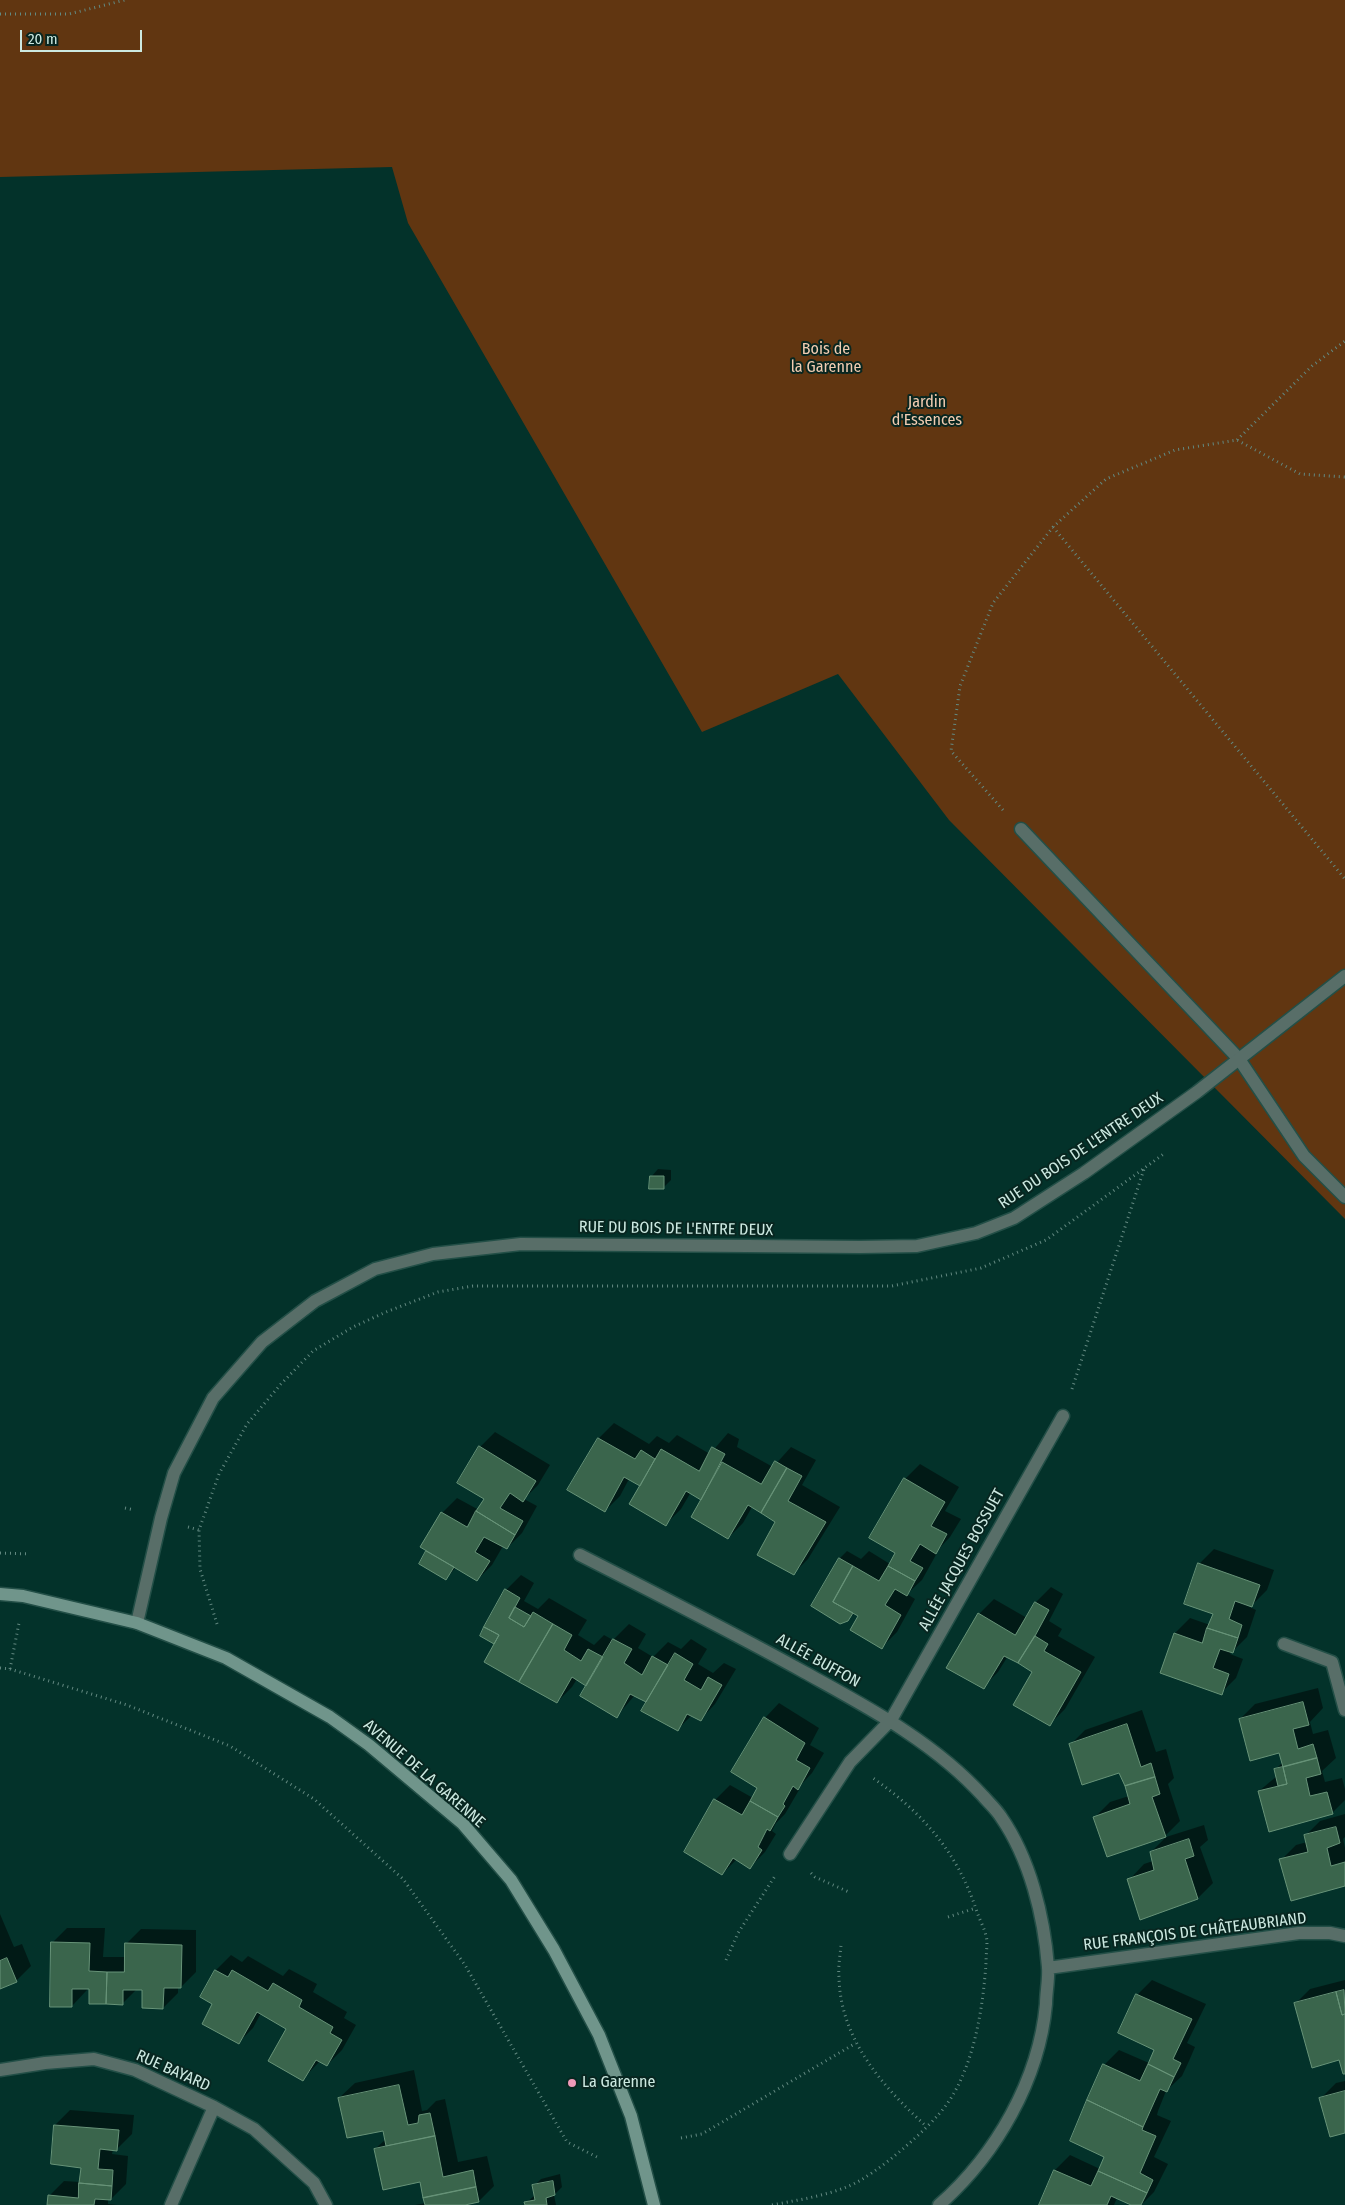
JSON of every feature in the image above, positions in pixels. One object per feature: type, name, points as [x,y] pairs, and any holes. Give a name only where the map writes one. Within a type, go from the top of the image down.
[{"type":"street","points":[[1021,829],[1239,1059],[1304,1156],[1345,1197]]},
{"type":"street","name":"RUE DU BOIS DE L'ENTRE DEUX","points":[[137,1623],[161,1518],[174,1473],[213,1398],[262,1342],[315,1301],[375,1269],[433,1254],[521,1244],[918,1246],[976,1233],[1014,1218],[1084,1173],[1197,1092],[1345,976]]},
{"type":"street","name":"ALLÉE JACQUES BOSSUET","points":[[891,1720],[1063,1416]]},
{"type":"street","name":"ALLÉE BUFFON","points":[[580,1555],[715,1623],[891,1720]]},
{"type":"street","name":"AVENUE DE LA GARENNE","points":[[0,1594],[23,1596],[137,1623],[226,1658],[330,1717],[368,1745],[463,1824],[511,1880],[554,1950],[599,2035],[631,2116],[654,2205]]},
{"type":"street","points":[[1284,1644],[1332,1662],[1345,1710]]},
{"type":"street","points":[[790,1854],[850,1762],[891,1720],[938,1754],[1001,1816],[1021,1854],[1038,1902],[1048,1968],[1044,2016],[1034,2064],[1012,2112],[986,2154],[956,2190],[939,2205]]},
{"type":"street","name":"RUE FRANÇOIS DE CHÂTEAUBRIAND","points":[[1048,1968],[1299,1933],[1330,1933],[1345,1936]]},
{"type":"street","name":"RUE BAYARD","points":[[0,2070],[45,2063],[94,2060],[136,2070],[214,2107],[254,2129],[314,2183],[326,2205]]},
{"type":"street","name":"RUE BAYARD","points":[[171,2205],[214,2107]]},
{"type":"path","points":[[0,14],[69,14],[125,0]]},
{"type":"path","points":[[1021,829],[951,752],[960,686],[993,603],[1053,527],[1106,479],[1174,450],[1236,440],[1312,366],[1345,341]]},
{"type":"path","points":[[1236,440],[1300,474],[1345,477]]},
{"type":"path","points":[[1053,527],[1345,879]]},
{"type":"path","points":[[226,1658],[212,1603],[200,1569],[199,1530],[219,1474],[247,1424],[281,1384],[313,1351],[354,1327],[386,1312],[438,1292],[473,1286],[892,1286],[981,1268],[1046,1240],[1166,1152]]},
{"type":"path","points":[[1063,1416],[1144,1169]]},
{"type":"path","points":[[0,1553],[30,1554]]},
{"type":"path","points":[[10,1669],[20,1616]]},
{"type":"path","points":[[0,1668],[10,1669],[127,1706],[230,1746],[314,1799],[403,1879],[466,1965],[567,2142],[597,2157]]},
{"type":"path","points":[[772,2205],[850,2186],[891,2159],[947,2104],[966,2066],[978,2030],[985,1979],[987,1940],[962,1874],[936,1832],[893,1792],[850,1762]]},
{"type":"path","points":[[726,1960],[738,1933],[790,1854],[815,1877],[848,1892]]},
{"type":"path","points":[[948,1917],[976,1908]]},
{"type":"path","points":[[841,1946],[839,1977],[844,2010],[856,2044],[881,2081],[926,2126]]},
{"type":"path","points":[[681,2138],[702,2134],[856,2044]]},
{"type":"green space","name":"Bois de la Garenne","points":[[0,0],[1345,0],[1345,1219],[949,820],[838,674],[702,732],[408,223],[392,167],[0,177]]},
{"type":"building","points":[[650,1176],[664,1176],[664,1189],[649,1189]]},
{"type":"building","points":[[598,1438],[635,1459],[641,1450],[655,1459],[640,1486],[624,1477],[605,1512],[567,1490]]},
{"type":"building","points":[[479,1446],[536,1481],[523,1502],[510,1493],[500,1508],[523,1521],[515,1535],[476,1511],[484,1499],[457,1483]]},
{"type":"building","points":[[712,1447],[725,1454],[701,1500],[686,1491],[666,1526],[629,1504],[661,1449],[699,1471]]},
{"type":"building","points":[[775,1461],[787,1468],[761,1513],[748,1505],[728,1539],[691,1517],[722,1462],[761,1484]]},
{"type":"building","points":[[787,1468],[802,1476],[788,1501],[826,1522],[794,1575],[757,1555],[775,1522],[761,1513]]},
{"type":"building","points":[[904,1478],[945,1502],[931,1526],[947,1534],[936,1554],[920,1544],[910,1561],[923,1568],[915,1581],[888,1566],[895,1553],[869,1538]]},
{"type":"building","points":[[476,1511],[515,1535],[507,1549],[484,1537],[475,1552],[490,1561],[477,1581],[420,1547],[441,1512],[467,1527]]},
{"type":"building","points":[[426,1551],[454,1567],[446,1580],[419,1564]]},
{"type":"building","points":[[839,1558],[853,1566],[833,1602],[853,1613],[848,1621],[840,1624],[811,1606]]},
{"type":"building","points":[[1198,1563],[1260,1585],[1252,1607],[1235,1601],[1229,1619],[1242,1625],[1238,1638],[1207,1628],[1213,1614],[1184,1604]]},
{"type":"building","points":[[853,1566],[879,1581],[888,1566],[915,1581],[907,1596],[895,1589],[885,1605],[901,1615],[882,1649],[850,1630],[858,1616],[833,1602]]},
{"type":"building","points":[[505,1589],[520,1598],[509,1618],[524,1627],[533,1612],[553,1624],[519,1682],[484,1662],[499,1635],[484,1627]]},
{"type":"building","points":[[1035,1602],[1049,1610],[1035,1636],[1018,1663],[1004,1656],[984,1689],[946,1668],[978,1613],[1015,1635]]},
{"type":"building","points":[[515,1607],[531,1616],[524,1627],[509,1618]]},
{"type":"building","points":[[553,1624],[572,1635],[564,1650],[581,1661],[588,1649],[603,1657],[586,1686],[572,1677],[557,1703],[519,1682]]},
{"type":"building","points":[[484,1627],[499,1635],[494,1644],[480,1636]]},
{"type":"building","points":[[1207,1628],[1238,1638],[1233,1653],[1220,1649],[1213,1668],[1229,1674],[1222,1695],[1160,1673],[1174,1633],[1202,1643]]},
{"type":"building","points":[[1035,1636],[1048,1644],[1044,1651],[1081,1672],[1050,1726],[1013,1705],[1032,1672],[1018,1663]]},
{"type":"building","points":[[613,1639],[632,1649],[624,1663],[642,1675],[652,1656],[668,1665],[646,1702],[630,1694],[617,1718],[580,1696]]},
{"type":"building","points":[[675,1653],[693,1664],[684,1680],[701,1690],[708,1677],[722,1685],[701,1721],[687,1714],[678,1731],[641,1711]]},
{"type":"building","points":[[1303,1702],[1309,1725],[1293,1729],[1298,1749],[1313,1744],[1317,1758],[1283,1767],[1279,1753],[1250,1761],[1239,1719]]},
{"type":"building","points":[[764,1717],[805,1743],[796,1760],[810,1768],[798,1790],[793,1786],[783,1804],[785,1806],[778,1817],[750,1801],[757,1788],[731,1772]]},
{"type":"building","points":[[1127,1724],[1141,1767],[1151,1763],[1155,1777],[1125,1786],[1119,1773],[1082,1785],[1069,1744]]},
{"type":"building","points":[[1317,1758],[1321,1774],[1306,1778],[1310,1796],[1327,1792],[1333,1814],[1269,1832],[1258,1791],[1287,1784],[1283,1767]]},
{"type":"building","points":[[1283,1767],[1287,1784],[1278,1786],[1274,1769]]},
{"type":"building","points":[[1155,1777],[1160,1794],[1152,1797],[1166,1837],[1107,1857],[1093,1817],[1130,1804],[1125,1786]]},
{"type":"building","points":[[714,1799],[742,1815],[750,1801],[778,1817],[770,1831],[767,1829],[758,1847],[762,1850],[750,1869],[733,1858],[722,1875],[684,1852]]},
{"type":"building","points":[[1336,1827],[1340,1843],[1327,1848],[1331,1866],[1345,1862],[1345,1886],[1291,1901],[1279,1859],[1308,1852],[1304,1835]]},
{"type":"building","points":[[1189,1839],[1194,1856],[1185,1859],[1198,1899],[1140,1920],[1127,1879],[1154,1870],[1150,1852]]},
{"type":"building","points":[[51,1942],[90,1943],[89,1971],[107,1972],[106,2004],[89,2004],[89,1989],[72,1989],[72,2007],[50,2007]]},
{"type":"building","points":[[125,1943],[182,1945],[181,1988],[164,1988],[163,2009],[142,2008],[142,1990],[123,1990],[123,2005],[106,2004],[107,1972],[124,1972]]},
{"type":"building","points":[[7,1958],[17,1982],[0,1989],[0,1961]]},
{"type":"building","points":[[215,1970],[228,1977],[232,1970],[268,1991],[273,1983],[302,2000],[299,2007],[333,2027],[330,2033],[342,2040],[327,2066],[316,2060],[303,2081],[268,2061],[286,2029],[257,2012],[239,2044],[202,2024],[212,2004],[200,1997]]},
{"type":"building","points":[[1344,1990],[1345,2014],[1342,2015],[1336,1992]]},
{"type":"building","points":[[1336,1992],[1342,2015],[1345,2014],[1345,2074],[1343,2074],[1339,2060],[1312,2068],[1294,2003]]},
{"type":"building","points":[[1136,1994],[1192,2019],[1173,2059],[1181,2063],[1174,2077],[1148,2064],[1154,2050],[1118,2033]]},
{"type":"building","points":[[1103,2064],[1140,2081],[1148,2064],[1174,2077],[1167,2092],[1160,2089],[1143,2127],[1087,2100]]},
{"type":"building","points":[[399,2085],[408,2125],[418,2123],[419,2115],[430,2113],[435,2136],[386,2146],[383,2131],[347,2138],[338,2098]]},
{"type":"building","points":[[1345,2091],[1345,2133],[1330,2137],[1319,2098]]},
{"type":"building","points":[[1087,2100],[1143,2127],[1142,2130],[1156,2136],[1140,2173],[1153,2180],[1147,2193],[1098,2171],[1104,2157],[1070,2141]]},
{"type":"building","points":[[54,2125],[119,2130],[117,2151],[100,2149],[98,2169],[113,2170],[112,2186],[79,2183],[81,2168],[51,2164]]},
{"type":"building","points":[[435,2136],[443,2177],[473,2170],[476,2187],[423,2198],[420,2182],[383,2190],[374,2149]]},
{"type":"building","points":[[1054,2170],[1091,2186],[1098,2171],[1147,2193],[1141,2205],[1131,2205],[1111,2196],[1107,2205],[1039,2205]]},
{"type":"building","points":[[553,2181],[555,2195],[546,2198],[547,2205],[525,2205],[524,2202],[535,2200],[532,2185]]},
{"type":"building","points":[[79,2183],[112,2186],[111,2200],[95,2199],[94,2205],[47,2205],[48,2195],[78,2198]]},
{"type":"building","points":[[476,2187],[479,2202],[465,2205],[425,2205],[423,2198]]},
{"type":"place","name":"La Garenne","points":[[572,2083]]},
{"type":"park label","name":"Jardin d'Essences","points":[[927,412]]}]
